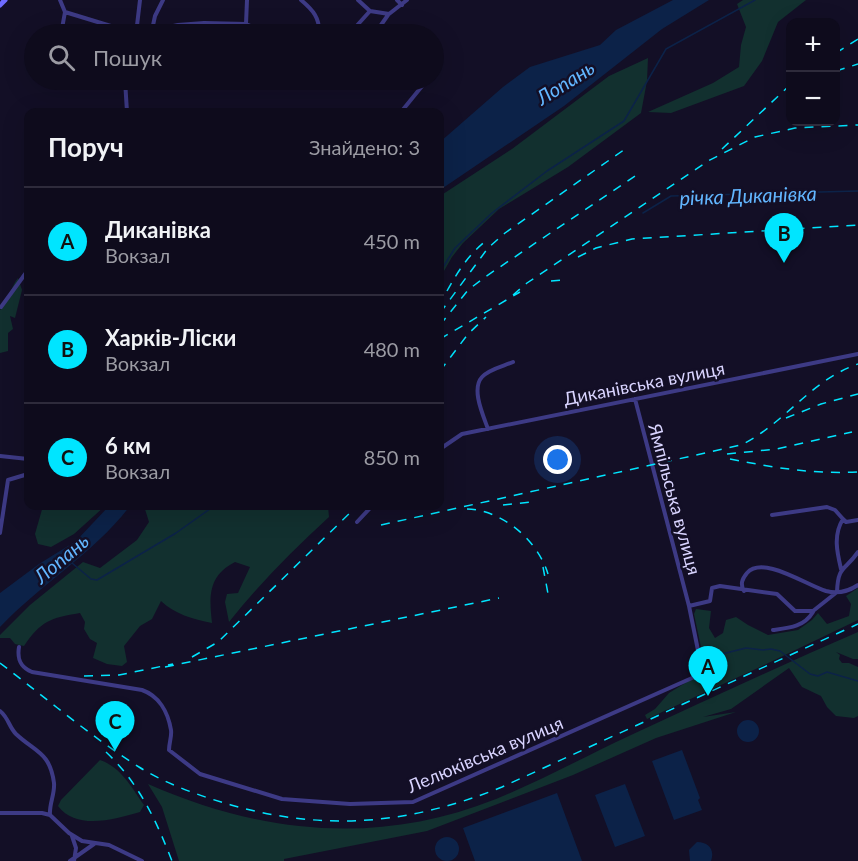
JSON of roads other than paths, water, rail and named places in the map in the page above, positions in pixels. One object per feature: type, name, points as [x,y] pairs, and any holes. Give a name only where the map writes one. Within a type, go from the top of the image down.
[{"type":"street","points":[[0,5],[5,0]]},
{"type":"street","points":[[60,0],[65,12],[63,24]]},
{"type":"street","points":[[138,24],[140,0]]},
{"type":"street","points":[[153,24],[163,0]]},
{"type":"street","points":[[191,24],[246,24],[247,0]]},
{"type":"street","points":[[301,0],[313,10],[318,24]]},
{"type":"street","points":[[358,0],[370,12],[389,14]]},
{"type":"street","points":[[397,0],[402,5]]},
{"type":"street","points":[[382,24],[389,14],[407,0]]},
{"type":"street","points":[[65,12],[101,24]]},
{"type":"street","points":[[359,24],[370,12]]},
{"type":"street","points":[[126,90],[127,108]]},
{"type":"street","points":[[404,108],[419,90]]},
{"type":"street","points":[[1,307],[24,275]]},
{"type":"street","name":"Диканівська вулиця","points":[[444,446],[462,434],[858,354]]},
{"type":"street","points":[[488,429],[482,412],[478,384],[487,373],[513,362]]},
{"type":"street","name":"Ямпільська вулиця","points":[[635,399],[689,606],[702,670]]},
{"type":"street","points":[[0,456],[24,459]]},
{"type":"street","points":[[0,533],[8,480],[24,475]]},
{"type":"street","points":[[772,515],[827,507],[835,510],[846,522],[858,520]]},
{"type":"street","points":[[357,522],[368,510]]},
{"type":"street","points":[[842,568],[837,550],[837,532],[843,519]]},
{"type":"street","points":[[773,630],[792,628],[805,622],[813,611],[837,592],[838,577],[842,568],[858,552]]},
{"type":"street","points":[[744,591],[742,579],[748,572],[754,567],[766,566],[828,591],[851,590],[858,585]]},
{"type":"street","name":"Ямпільська вулиця","points":[[689,606],[710,601],[712,588],[720,586],[777,594],[795,611],[813,611]]},
{"type":"street","name":"Лелюківська вулиця","points":[[19,647],[17,658],[32,672],[142,690],[154,696],[164,709],[171,731],[168,750],[200,774],[282,799],[350,804],[413,802],[700,674],[702,670]]},
{"type":"street","points":[[0,711],[15,733],[41,753],[47,761],[54,783],[50,805],[51,815]]},
{"type":"street","points":[[0,813],[51,815],[69,833],[82,841],[122,849],[142,861]]},
{"type":"street","points":[[69,833],[75,844],[73,859]]},
{"type":"street","points":[[73,859],[94,844]]},
{"type":"water","name":"Лопань","points":[[673,0],[709,0],[662,29],[564,106],[444,187],[444,139],[503,87],[530,67],[600,45],[616,30]]},
{"type":"water","name":"Лопань","points":[[105,510],[127,510],[84,554],[0,627],[0,593],[39,564],[76,541]]},
{"type":"water","points":[[748,720],[756,723],[759,731],[756,739],[748,742],[740,739],[737,731],[740,723]]},
{"type":"water","points":[[682,750],[700,798],[698,800],[702,810],[674,820],[652,761]]},
{"type":"water","points":[[625,784],[645,836],[615,847],[595,795]]},
{"type":"water","points":[[557,793],[582,861],[475,861],[463,828]]},
{"type":"water","points":[[447,837],[456,840],[459,849],[456,858],[447,861],[438,858],[435,849],[438,840]]},
{"type":"water","points":[[697,842],[705,843],[710,847],[711,861],[690,861],[689,850]]},
{"type":"waterway","points":[[444,266],[455,248],[492,213],[547,171],[624,121],[666,49],[755,0]]},
{"type":"waterway","name":"річка Диканівка","points":[[643,213],[671,196],[858,191]]},
{"type":"waterway","name":"Лопань","points":[[72,563],[91,579],[97,580],[176,533],[208,510]]},
{"type":"waterway","points":[[706,658],[746,648],[771,649],[780,651],[810,674],[818,676],[827,672],[858,681]]},
{"type":"railway","points":[[840,50],[858,39]]},
{"type":"railway","points":[[840,70],[858,64]]},
{"type":"railway","points":[[722,149],[786,89]]},
{"type":"railway","points":[[513,295],[527,283],[708,161],[755,137],[795,128],[858,125]]},
{"type":"railway","points":[[444,308],[488,248],[505,233],[628,147]]},
{"type":"railway","points":[[444,320],[468,290],[485,277],[635,176]]},
{"type":"railway","points":[[578,257],[596,248],[632,239],[858,225]]},
{"type":"railway","points":[[447,291],[464,263],[487,240]]},
{"type":"railway","points":[[551,281],[565,280]]},
{"type":"railway","points":[[444,337],[520,292]]},
{"type":"railway","points":[[444,366],[468,334],[486,317]]},
{"type":"railway","points":[[381,525],[741,445],[757,436],[825,381],[858,364]]},
{"type":"railway","points":[[786,418],[821,404],[858,394]]},
{"type":"railway","points":[[727,454],[777,449],[852,432]]},
{"type":"railway","points":[[730,459],[794,470],[858,472]]},
{"type":"railway","points":[[503,505],[531,502]]},
{"type":"railway","points":[[467,509],[493,515],[517,529],[536,550],[548,574]]},
{"type":"railway","points":[[192,657],[218,642],[353,510]]},
{"type":"railway","points":[[543,567],[549,599]]},
{"type":"railway","points":[[165,667],[499,598]]},
{"type":"railway","points":[[0,663],[103,743],[149,773],[195,794],[231,805],[301,819],[368,820],[434,809],[468,800],[502,787],[858,624]]},
{"type":"railway","points":[[84,676],[119,675],[173,664]]},
{"type":"railway","points":[[106,752],[137,789],[160,831],[172,861]]},
{"type":"place","name":"Харків-Ліски","points":[[784,263]]},
{"type":"place","name":"Диканівка","points":[[708,696]]},
{"type":"place","name":"6 км","points":[[115,751]]}]
